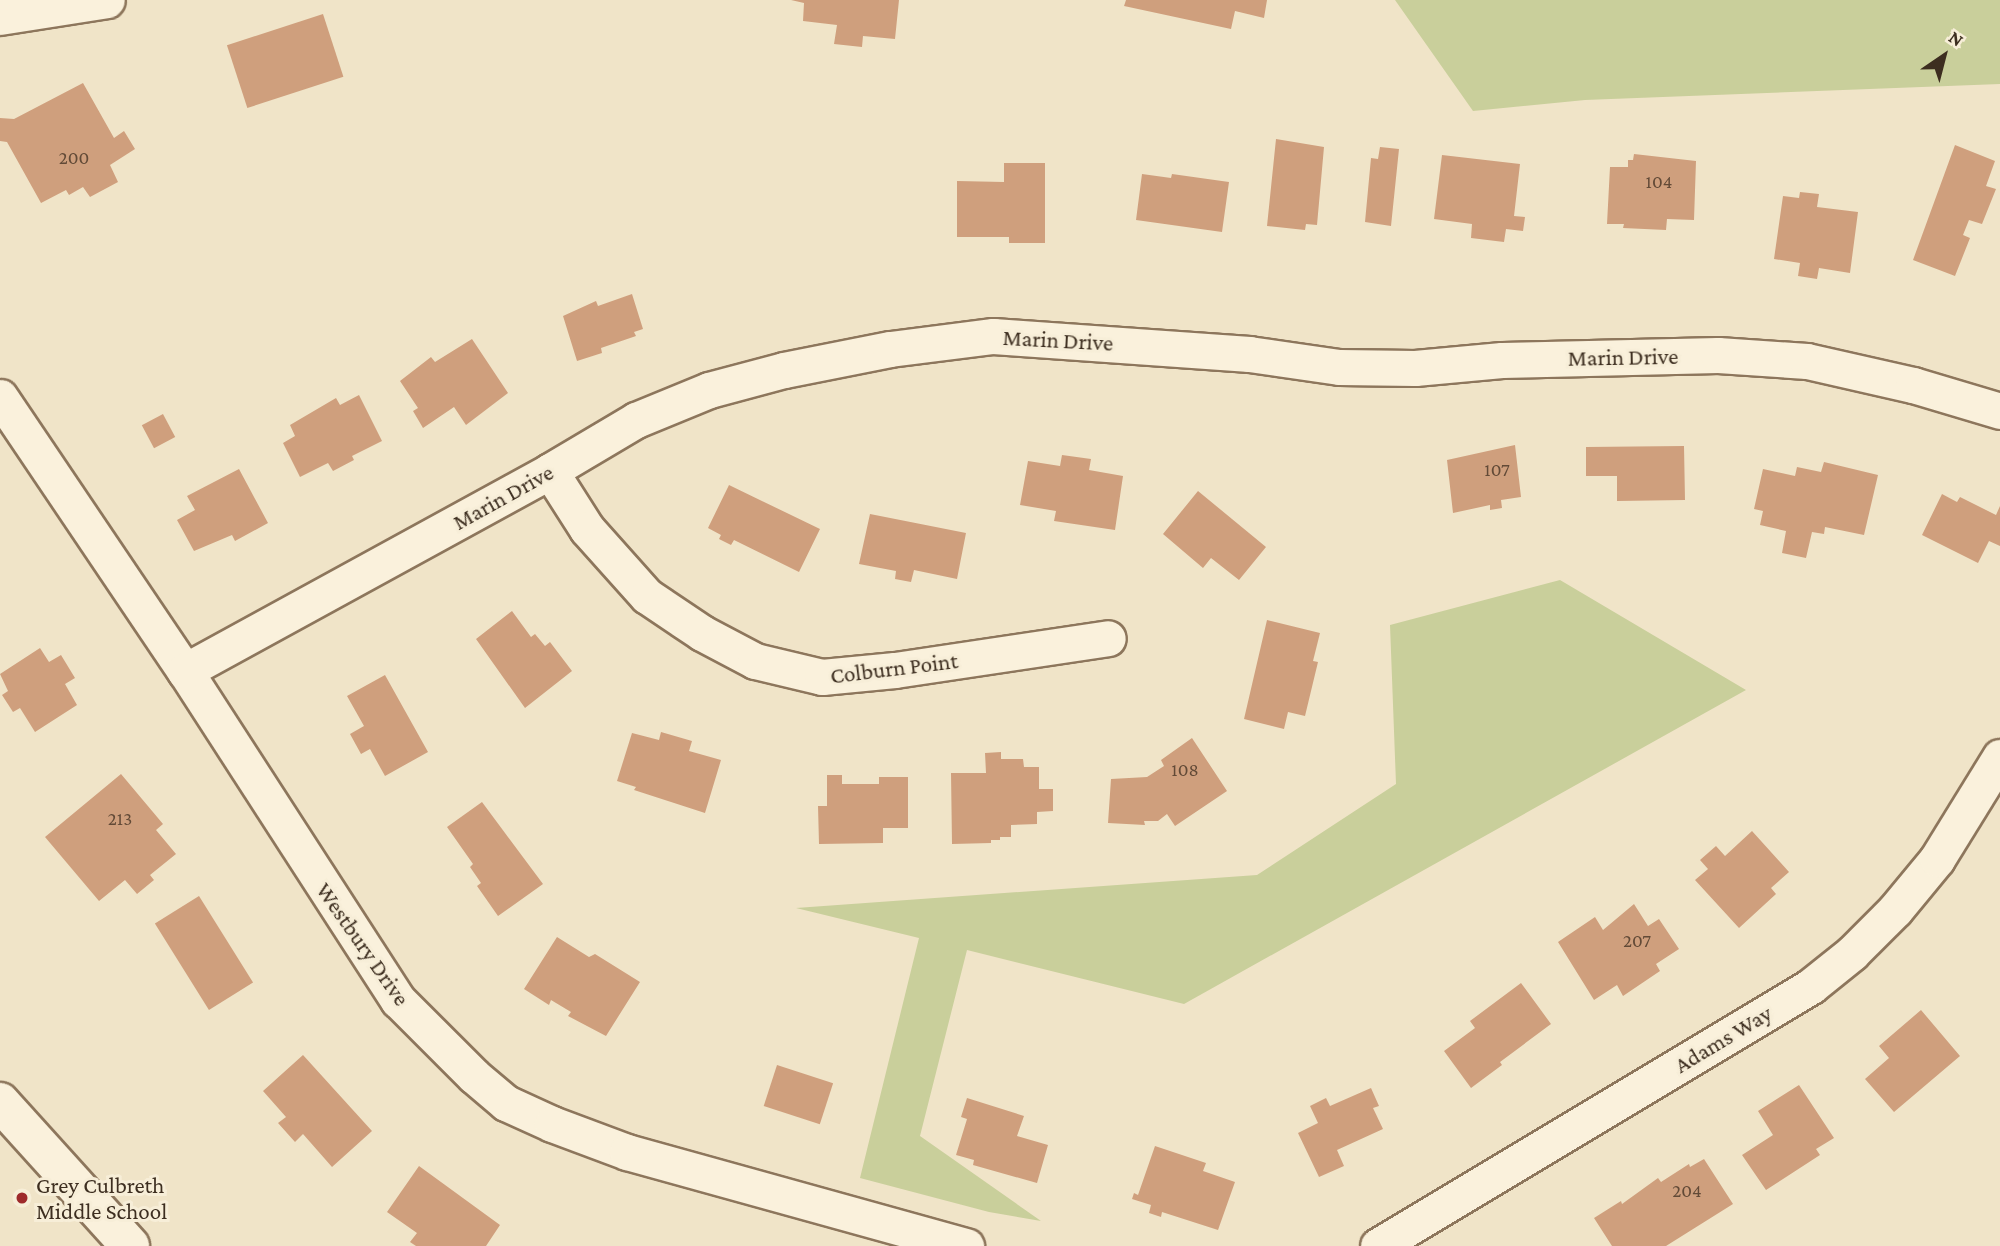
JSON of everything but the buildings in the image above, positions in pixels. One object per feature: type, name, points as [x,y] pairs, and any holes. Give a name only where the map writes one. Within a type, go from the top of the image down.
[{"type":"street","points":[[0,17],[107,0]]},
{"type":"street","name":"Marin Drive","points":[[185,671],[550,471],[636,420],[709,390],[784,370],[891,349],[993,336],[1249,354],[1339,367],[1415,368],[1502,360],[1718,355],[1807,361],[1913,385],[2000,411]]},
{"type":"street","name":"Westbury Drive","points":[[0,397],[185,671],[398,1000],[474,1076],[506,1103],[552,1124],[627,1152],[967,1246]]},
{"type":"street","name":"Colburn Point","points":[[550,471],[587,529],[647,596],[702,633],[755,661],[822,677],[895,670],[1108,638]]},
{"type":"street","name":"Adams Way","points":[[1378,1246],[1821,978],[1852,953],[1895,911],[1928,869],[2000,757]]},
{"type":"street","points":[[0,1102],[130,1246]]},
{"type":"green space","points":[[1395,0],[2000,0],[2000,84],[1585,100],[1473,111]]},
{"type":"green space","points":[[1560,580],[1746,690],[1184,1004],[967,950],[920,1136],[1041,1221],[989,1212],[860,1178],[919,938],[796,908],[1257,875],[1396,784],[1390,625]]},
{"type":"place","name":"Grey Culbreth Middle School","points":[[22,1198]]}]
